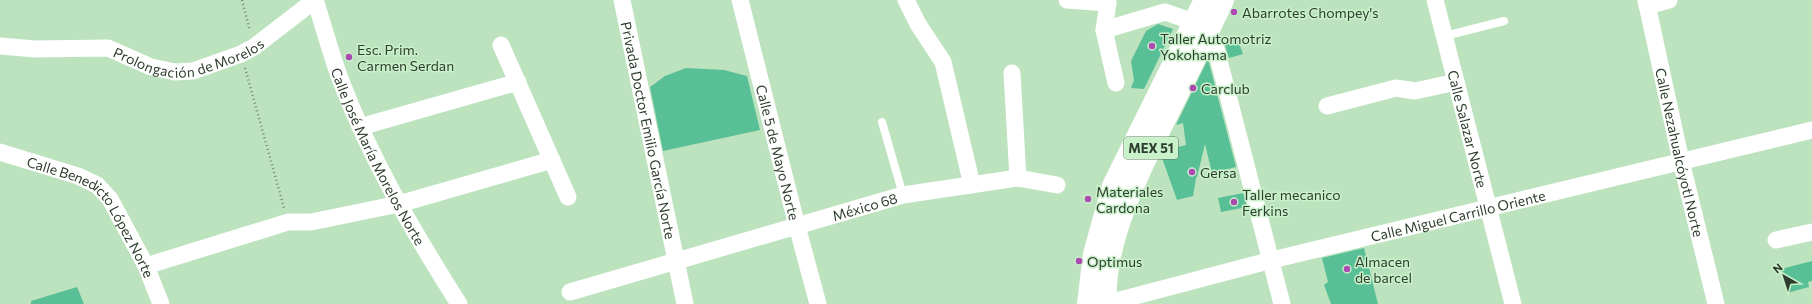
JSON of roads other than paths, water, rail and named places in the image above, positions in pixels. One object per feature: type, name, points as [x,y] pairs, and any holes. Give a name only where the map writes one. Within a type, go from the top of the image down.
[{"type":"main road","name":"MEX 51","points":[[1106,304],[1105,292],[1113,245],[1126,204],[1201,27],[1205,0]]},
{"type":"main road","name":"MEX 51","points":[[1088,304],[1094,254],[1113,186],[1201,27],[1223,0]]},
{"type":"street","name":"Prolongación de Morelos","points":[[0,46],[35,49],[108,48],[150,67],[175,72],[193,71],[248,50],[315,0]]},
{"type":"street","name":"Calle José María Morelos Norte","points":[[315,0],[341,80],[360,127],[419,240],[459,304]]},
{"type":"street","name":"Privada Doctor Emilio García Norte","points":[[622,0],[685,304]]},
{"type":"street","name":"Calle 5 de Mayo Norte","points":[[740,0],[818,304]]},
{"type":"street","points":[[906,0],[918,24],[943,62],[972,185]]},
{"type":"street","points":[[1067,0],[1108,1],[1104,30],[1116,83]]},
{"type":"street","name":"Calle Salazar Norte","points":[[1435,0],[1513,304]]},
{"type":"street","points":[[1646,3],[1669,0]]},
{"type":"street","name":"Calle Nezahualcóyotl Norte","points":[[1646,3],[1681,161],[1716,304]]},
{"type":"street","points":[[1104,30],[1165,12],[1201,27],[1216,49],[1272,260],[1282,304]]},
{"type":"street","points":[[501,45],[568,197]]},
{"type":"street","points":[[1012,73],[1018,178]]},
{"type":"street","points":[[360,127],[518,82]]},
{"type":"street","points":[[1327,106],[1396,88],[1415,91],[1456,82]]},
{"type":"street","name":"Calle Miguel Carrillo Oriente","points":[[1106,304],[1272,260],[1812,130]]},
{"type":"street","name":"Calle Benedicto López Norte","points":[[0,152],[78,176],[98,185],[110,199],[146,266],[161,304]]},
{"type":"street","points":[[146,266],[288,222],[311,222],[399,204],[552,160]]},
{"type":"street","name":"México 68","points":[[570,292],[903,195],[1018,178],[1057,185]]},
{"type":"street","points":[[1776,240],[1812,232]]},
{"type":"lane","points":[[1445,36],[1504,21]]},
{"type":"lane","points":[[882,122],[903,195]]},
{"type":"place","name":"Abarrotes Chompey's","points":[[1234,12]]},
{"type":"place","name":"Taller Automotriz Yokohama","points":[[1152,46]]},
{"type":"place","name":"Esc. Prim. Carmen Serdan","points":[[349,57]]},
{"type":"place","name":"Carclub","points":[[1193,88]]},
{"type":"place","name":"Gersa","points":[[1192,172]]},
{"type":"place","name":"Materiales Cardona","points":[[1088,199]]},
{"type":"place","name":"Taller mecanico Ferkins","points":[[1234,202]]},
{"type":"place","name":"Optimus","points":[[1079,261]]},
{"type":"place","name":"Almacen de barcel","points":[[1347,269]]}]
